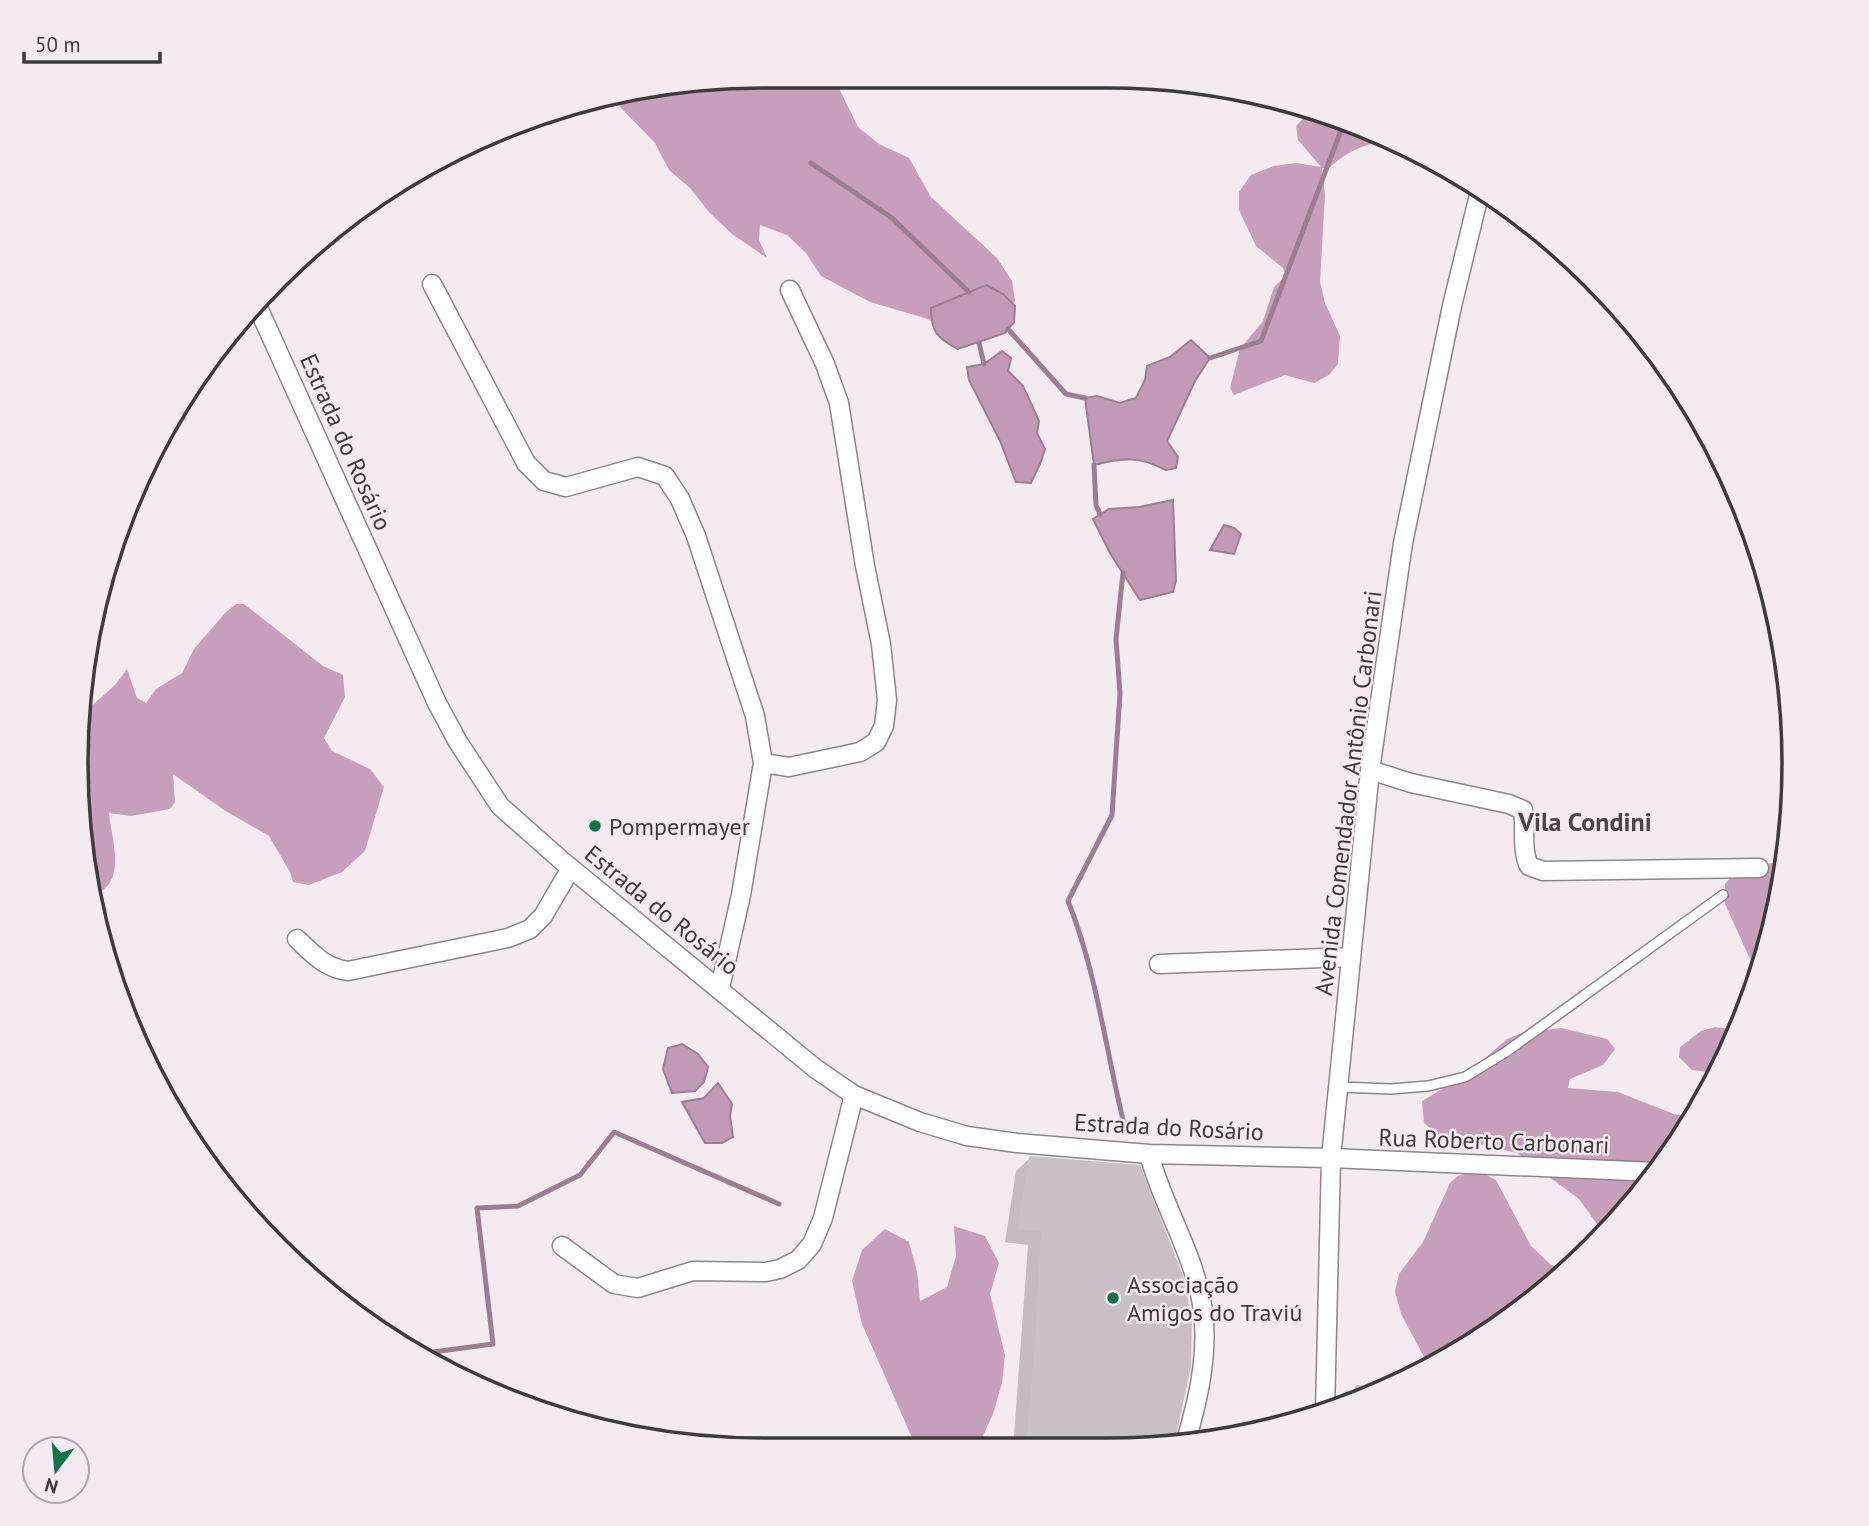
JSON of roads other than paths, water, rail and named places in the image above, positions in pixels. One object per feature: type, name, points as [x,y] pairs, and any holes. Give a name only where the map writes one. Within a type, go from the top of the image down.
[{"type":"street","name":"Avenida Comendador Antônio Carbonari","points":[[1325,1402],[1331,1158],[1370,770],[1404,544],[1452,306],[1478,199]]},
{"type":"street","points":[[432,284],[526,463],[544,481],[566,487],[638,467],[665,477],[680,499],[696,536],[755,716],[763,763],[741,895],[720,988]]},
{"type":"street","points":[[763,763],[789,767],[860,752],[876,743],[884,726],[887,700],[881,644],[865,566],[839,403],[825,364],[790,290]]},
{"type":"street","name":"Estrada do Rosário","points":[[260,312],[437,703],[458,743],[500,807],[816,1069],[854,1095],[920,1122],[967,1136],[1149,1154],[1331,1158]]},
{"type":"street","points":[[1370,770],[1411,783],[1509,804],[1522,810],[1525,824],[1524,855],[1529,866],[1543,871],[1759,868]]},
{"type":"street","points":[[297,939],[321,962],[334,969],[348,971],[508,938],[530,929],[543,916],[571,868]]},
{"type":"street","points":[[1159,964],[1350,957]]},
{"type":"street","points":[[562,1246],[614,1284],[638,1288],[693,1271],[766,1272],[780,1269],[798,1260],[812,1244],[823,1218],[854,1095]]},
{"type":"street","points":[[1149,1154],[1199,1289],[1205,1325],[1203,1365],[1188,1434]]},
{"type":"street","name":"Rua Roberto Carbonari","points":[[1331,1158],[1644,1172]]},
{"type":"lane","points":[[1340,1087],[1428,1086],[1465,1077],[1506,1052],[1723,895]]},
{"type":"waterway","points":[[1210,358],[1261,341],[1341,130]]},
{"type":"waterway","points":[[811,163],[892,218],[969,292]]},
{"type":"waterway","points":[[1008,329],[1066,394],[1085,398]]},
{"type":"waterway","points":[[979,343],[984,364]]},
{"type":"waterway","points":[[1094,465],[1096,505],[1100,514]]},
{"type":"waterway","points":[[1123,573],[1116,639],[1120,693],[1112,815],[1068,901],[1087,958],[1126,1132]]},
{"type":"waterway","points":[[433,1352],[493,1344],[477,1208],[518,1206],[580,1175],[614,1132],[779,1204]]},
{"type":"place","name":"Pompermayer","points":[[595,826]]},
{"type":"place","name":"Associação Amigos do Traviú","points":[[1113,1298]]},
{"type":"district","name":"Vila Condini","points":[[1585,821]]}]
